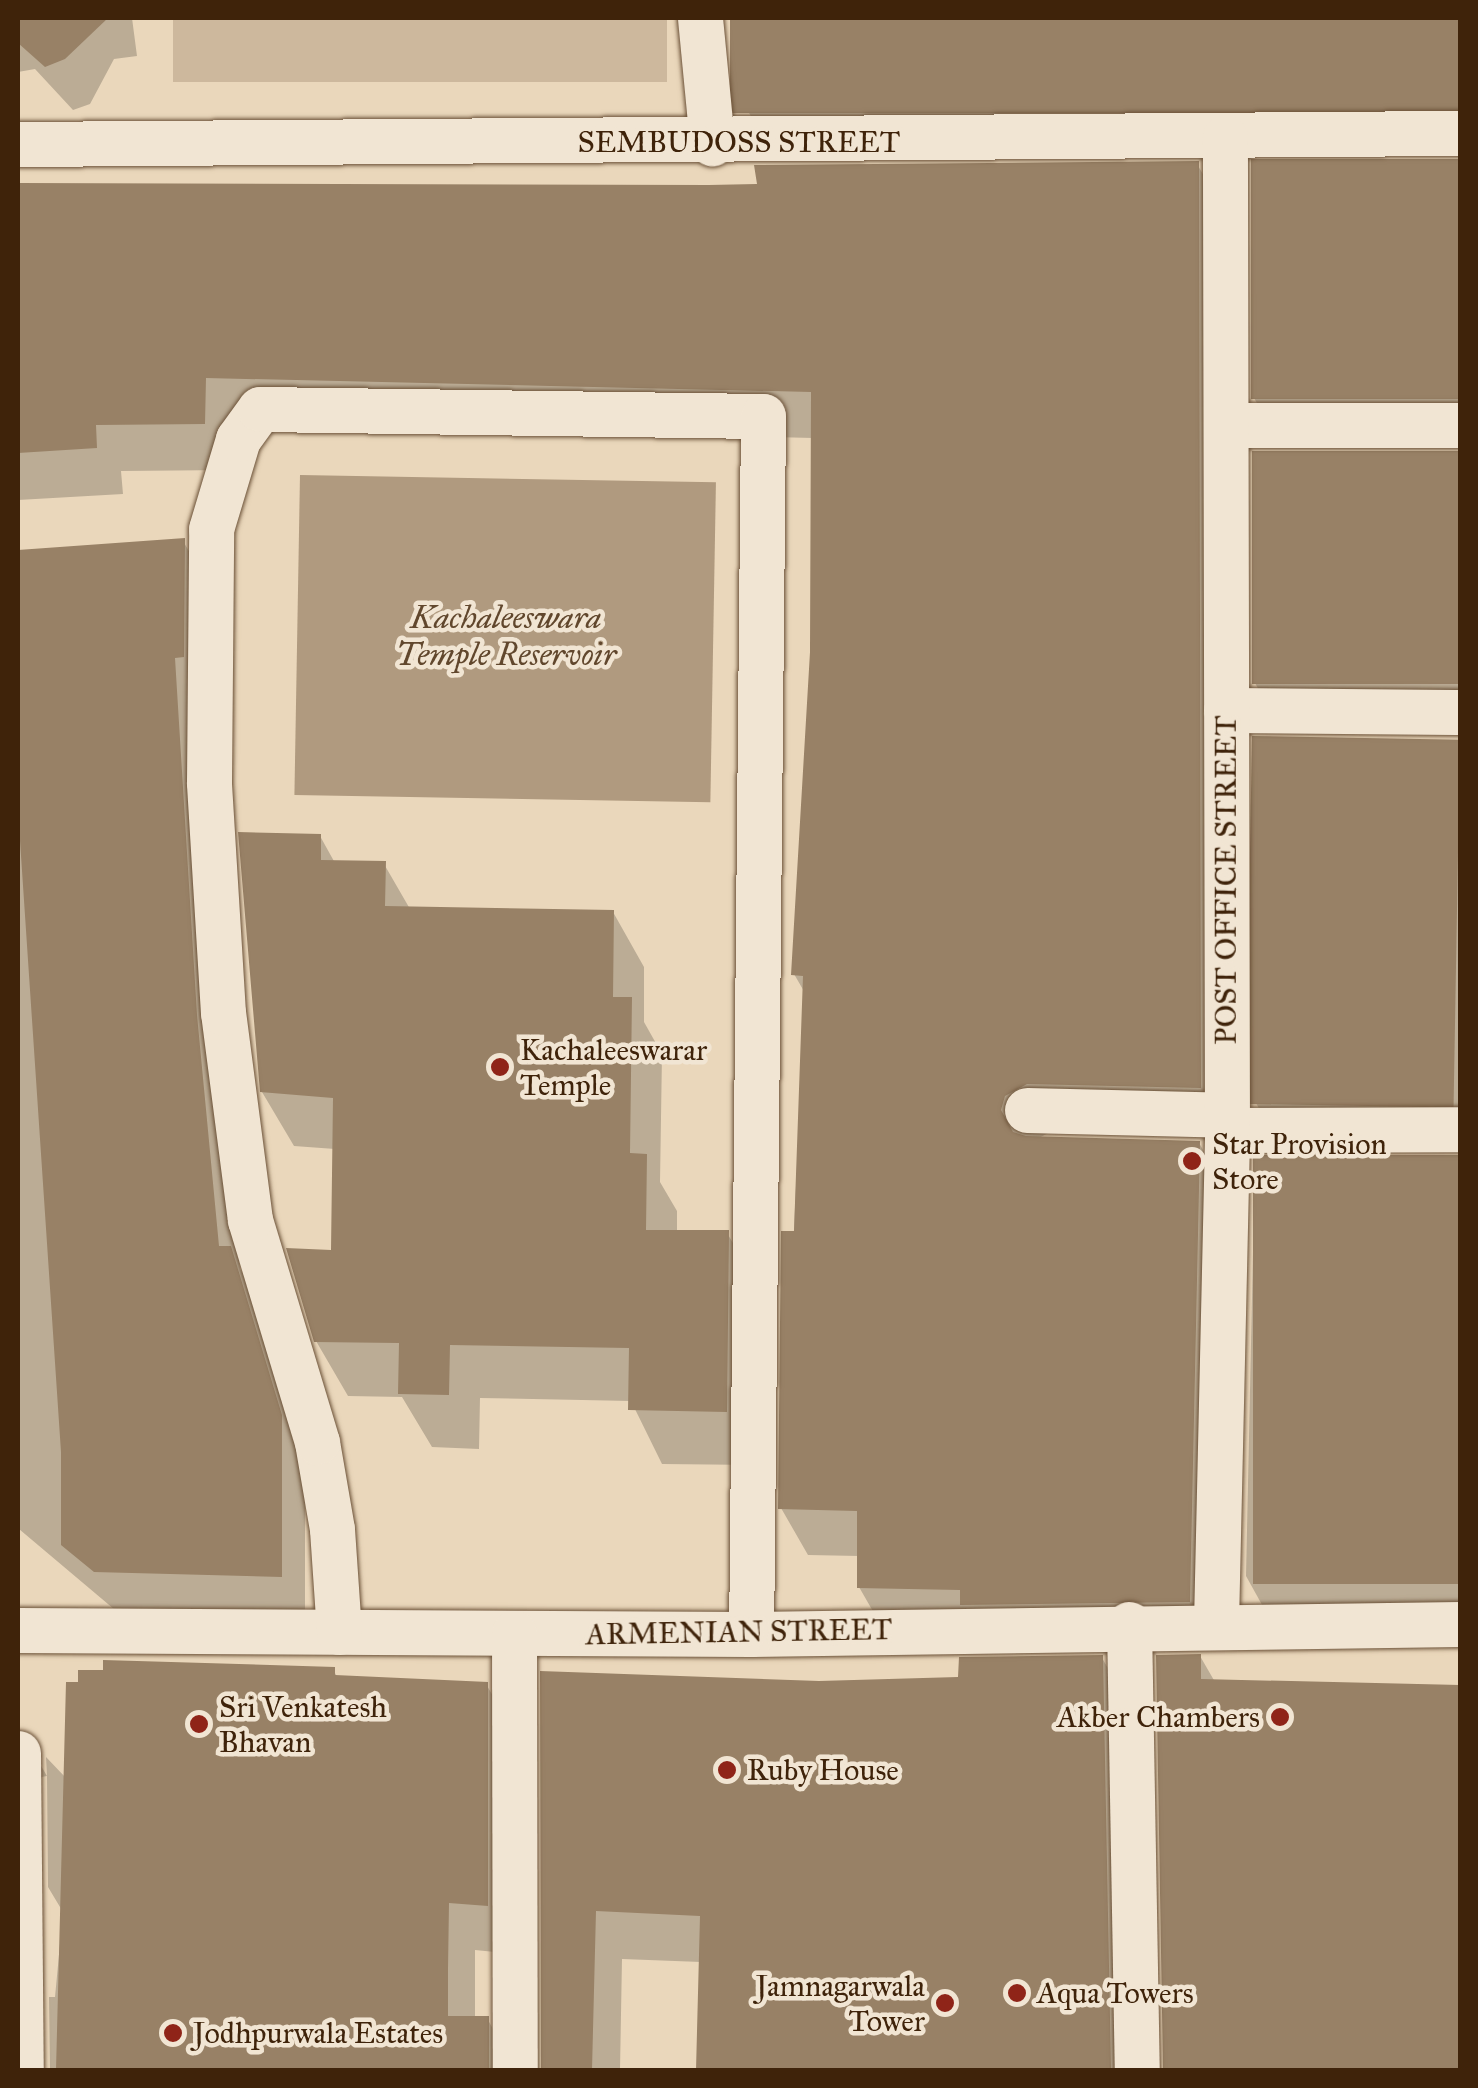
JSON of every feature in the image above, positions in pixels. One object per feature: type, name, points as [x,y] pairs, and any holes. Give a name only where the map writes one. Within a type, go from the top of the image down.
[{"type":"street","points":[[700,18],[712,144]]},
{"type":"street","name":"SEMBUDOSS STREET","points":[[18,144],[712,144],[1460,133]]},
{"type":"street","name":"POST OFFICE STREET","points":[[1216,1622],[1226,1122],[1225,136]]},
{"type":"street","points":[[339,1632],[332,1529],[317,1442],[266,1287],[242,1184],[222,994],[208,752],[211,529],[238,439],[260,409],[763,416],[750,1634]]},
{"type":"street","points":[[1226,426],[1460,425]]},
{"type":"street","points":[[1226,710],[1460,712]]},
{"type":"street","points":[[1028,1110],[1226,1122],[1460,1129]]},
{"type":"street","name":"ARMENIAN STREET","points":[[18,1630],[750,1634],[1216,1622],[1460,1624]]},
{"type":"street","points":[[1130,1624],[1137,2070]]},
{"type":"street","points":[[514,1633],[514,2070]]},
{"type":"street","points":[[18,1753],[21,2070]]},
{"type":"shaded area","points":[[173,18],[667,18],[667,82],[173,82]]},
{"type":"water","name":"Kachaleeswara Temple Reservoir","points":[[300,475],[716,482],[710,802],[294,795]]},
{"type":"building","points":[[18,18],[108,18],[65,59],[45,67],[18,43]]},
{"type":"building","points":[[730,18],[1460,18],[1460,113],[730,113]]},
{"type":"building","points":[[1251,159],[1460,159],[1460,399],[1251,399]]},
{"type":"building","points":[[1199,161],[1201,1088],[1027,1084],[1005,1096],[1001,1110],[1013,1132],[1026,1136],[1200,1141],[1190,1602],[960,1605],[960,1590],[857,1588],[857,1511],[778,1509],[781,1231],[794,1231],[803,976],[791,975],[810,652],[811,392],[206,378],[205,424],[96,425],[97,448],[18,453],[18,183],[709,185],[757,184],[754,165]]},
{"type":"building","points":[[1252,451],[1460,451],[1460,684],[1252,684]]},
{"type":"building","points":[[185,538],[184,657],[175,658],[197,1015],[219,1246],[231,1246],[282,1415],[282,1577],[94,1572],[61,1545],[61,1452],[18,811],[18,550]]},
{"type":"building","points":[[1252,736],[1460,740],[1454,1108],[1246,1104]]},
{"type":"building","name":"Kachaleeswarar Temple","points":[[238,832],[321,834],[321,860],[386,861],[385,906],[614,910],[613,997],[632,997],[630,1153],[647,1154],[646,1230],[729,1230],[727,1412],[628,1410],[629,1348],[450,1345],[449,1395],[398,1394],[399,1343],[314,1342],[286,1248],[331,1250],[333,1098],[260,1092]]},
{"type":"building","points":[[1253,1155],[1460,1155],[1460,1584],[1253,1584]]},
{"type":"building","points":[[1201,1654],[1201,1679],[1460,1685],[1460,2070],[1163,2070],[1156,1655]]},
{"type":"building","points":[[1103,1655],[1111,2070],[696,2070],[700,1916],[596,1911],[592,2070],[541,2070],[540,1671],[819,1681],[958,1677],[959,1657]]},
{"type":"building","points":[[103,1660],[335,1667],[335,1675],[488,1682],[488,1906],[449,1903],[448,2016],[489,2016],[489,2070],[56,2070],[66,1682],[78,1682],[78,1670],[103,1670]]},
{"type":"place","name":"Kachaleeswarar Temple","points":[[500,1067]]},
{"type":"place","name":"Star Provision Store","points":[[1192,1161]]},
{"type":"place","name":"Akber Chambers","points":[[1280,1717]]},
{"type":"place","name":"Sri Venkatesh Bhavan","points":[[199,1724]]},
{"type":"place","name":"Ruby House","points":[[727,1770]]},
{"type":"place","name":"Aqua Towers","points":[[1017,1993]]},
{"type":"place","name":"Jamnagarwala Tower","points":[[945,2003]]},
{"type":"place","name":"Jodhpurwala Estates","points":[[173,2033]]}]
